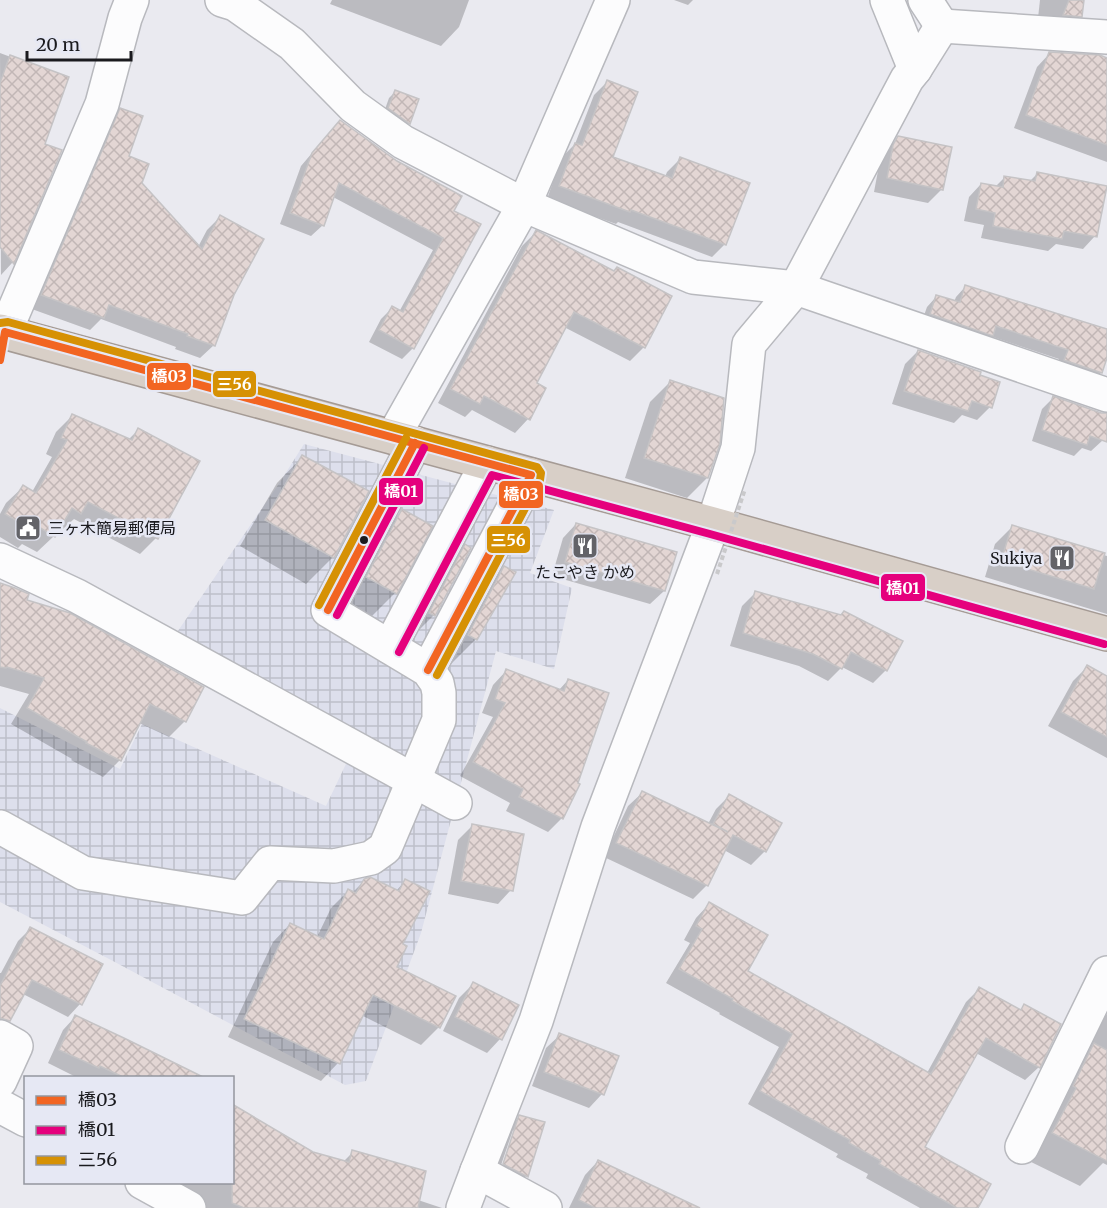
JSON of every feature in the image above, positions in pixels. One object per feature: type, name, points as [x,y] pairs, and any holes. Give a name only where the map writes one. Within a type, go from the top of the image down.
[{"type":"highway","points":[[1,336],[404,440],[1107,634]]},
{"type":"street","points":[[1,336],[102,104],[132,0]]},
{"type":"street","points":[[222,0],[235,4],[292,44],[352,106],[403,142],[524,205],[693,278],[796,288],[1107,395]]},
{"type":"street","points":[[0,826],[83,873],[242,898],[270,863],[334,866],[371,858],[385,848],[439,720],[437,683],[429,670],[328,610],[404,440],[524,205],[613,0]]},
{"type":"street","points":[[887,0],[915,69]]},
{"type":"street","points":[[463,1208],[536,1021],[598,827],[713,524],[738,448],[749,344],[796,288],[907,79],[915,69],[933,13],[1107,37]]},
{"type":"street","points":[[390,647],[487,463]]},
{"type":"street","points":[[429,670],[531,475]]},
{"type":"street","points":[[0,560],[77,596],[455,803]]},
{"type":"street","points":[[1022,1147],[1107,973]]},
{"type":"street","points":[[0,1036],[16,1046],[0,1081]]},
{"type":"street","points":[[0,1106],[24,1119]]},
{"type":"street","points":[[477,1171],[545,1208]]},
{"type":"street","points":[[146,1184],[189,1208]]},
{"type":"path","points":[[717,574],[745,489]]},
{"type":"shaded area","points":[[304,444],[554,510],[530,573],[572,588],[554,669],[496,651],[421,933],[366,1081],[345,1085],[0,902],[0,708],[120,769],[142,724],[326,806],[354,747],[171,641]]},
{"type":"building","points":[[1069,0],[1084,0],[1082,17],[1063,15]]},
{"type":"building","points":[[1049,52],[1100,55],[1107,58],[1107,145],[1026,115]]},
{"type":"building","points":[[10,55],[69,77],[45,144],[62,150],[14,264],[0,247],[0,83]]},
{"type":"building","points":[[607,80],[638,92],[613,157],[672,178],[680,157],[750,183],[726,245],[559,186],[575,143],[582,145]]},
{"type":"building","points":[[395,90],[419,99],[410,124],[388,108]]},
{"type":"building","points":[[120,108],[143,116],[129,156],[149,164],[142,183],[202,249],[220,215],[264,239],[234,295],[215,346],[109,305],[104,318],[41,295]]},
{"type":"building","points":[[340,120],[397,161],[462,196],[454,211],[481,224],[414,349],[379,330],[392,306],[403,312],[443,238],[339,183],[324,226],[290,213],[312,153]]},
{"type":"building","points":[[898,136],[952,147],[943,190],[887,178],[893,145]]},
{"type":"building","points":[[1037,172],[1107,186],[1097,237],[1064,231],[1062,239],[993,226],[995,213],[976,209],[981,183],[1003,187],[1004,176],[1035,181]]},
{"type":"building","points":[[536,230],[614,271],[617,267],[672,296],[645,348],[574,312],[537,383],[546,388],[530,420],[484,396],[480,404],[450,389]]},
{"type":"building","points":[[965,285],[1107,329],[1107,358],[1102,373],[1064,360],[1068,350],[996,326],[993,336],[930,314],[936,295],[960,302]]},
{"type":"building","points":[[918,350],[981,372],[980,375],[1000,382],[992,408],[972,401],[968,411],[904,391]]},
{"type":"building","points":[[670,380],[724,398],[720,444],[708,478],[644,458]]},
{"type":"building","points":[[1053,396],[1101,413],[1107,413],[1107,442],[1090,436],[1087,445],[1042,430]]},
{"type":"building","points":[[72,414],[132,440],[138,428],[200,461],[158,539],[88,502],[81,514],[72,508],[55,537],[39,527],[36,532],[5,514],[23,485],[36,493],[67,440],[61,438]]},
{"type":"building","points":[[302,455],[369,491],[334,558],[265,520]]},
{"type":"building","points":[[402,509],[433,526],[397,594],[366,577]]},
{"type":"building","points":[[576,523],[677,552],[665,591],[565,562]]},
{"type":"building","points":[[1012,525],[1105,553],[1094,589],[1001,561]]},
{"type":"building","points":[[465,544],[471,548],[435,616],[429,613]]},
{"type":"building","points":[[504,566],[516,572],[477,640],[468,635]]},
{"type":"building","points":[[0,583],[29,594],[27,600],[70,613],[204,687],[186,722],[150,704],[121,761],[27,708],[44,678],[0,667]]},
{"type":"building","points":[[755,591],[841,615],[844,611],[903,641],[887,671],[851,652],[842,669],[813,654],[743,633]]},
{"type":"building","points":[[1087,665],[1107,676],[1107,737],[1061,712]]},
{"type":"building","points":[[506,669],[564,691],[568,679],[609,693],[578,783],[580,784],[563,819],[519,797],[523,789],[473,762],[505,703],[495,699]]},
{"type":"building","points":[[642,791],[728,832],[713,824],[729,794],[782,823],[766,852],[733,835],[708,886],[616,843]]},
{"type":"building","points":[[472,824],[524,834],[513,891],[461,881]]},
{"type":"building","points":[[370,877],[399,891],[405,879],[430,891],[403,944],[407,946],[397,967],[456,996],[440,1028],[373,995],[340,1064],[244,1019],[290,923],[324,939],[348,889],[356,893],[364,879]]},
{"type":"building","points":[[709,902],[768,935],[748,971],[931,1074],[979,987],[1021,1010],[1024,1004],[1061,1024],[1040,1068],[986,1038],[925,1147],[991,1184],[978,1208],[957,1208],[879,1164],[881,1161],[849,1143],[850,1140],[760,1091],[792,1034],[679,969],[702,929],[696,926]]},
{"type":"building","points":[[30,927],[103,964],[82,1005],[32,980],[10,1021],[0,1018],[0,986]]},
{"type":"building","points":[[473,982],[519,1005],[502,1040],[455,1017]]},
{"type":"building","points":[[75,1015],[201,1076],[121,1076],[59,1050]]},
{"type":"building","points":[[559,1033],[619,1056],[604,1095],[544,1072]]},
{"type":"building","points":[[1094,1043],[1107,1050],[1107,1161],[1052,1133],[1076,1088],[1073,1086]]},
{"type":"building","points":[[234,1105],[313,1152],[349,1162],[352,1150],[426,1171],[418,1208],[244,1208],[232,1203]]},
{"type":"building","points":[[519,1115],[545,1122],[528,1177],[503,1164]]},
{"type":"building","points":[[598,1160],[700,1208],[595,1208],[579,1200]]},
{"type":"transit line","name":"三56","points":[[0,323],[8,322],[537,467],[541,473],[540,480],[437,675]]},
{"type":"transit line","name":"橋03","points":[[0,360],[5,332],[531,475],[428,670]]},
{"type":"transit line","name":"三56","points":[[319,605],[406,438]]},
{"type":"transit line","name":"橋03","points":[[328,610],[415,443]]},
{"type":"transit line","name":"橋01","points":[[337,615],[424,448]]},
{"type":"transit line","name":"橋01","points":[[399,652],[492,475],[1104,644]]},
{"type":"place","name":"三ヶ木簡易郵便局","points":[[28,528]]},
{"type":"place","name":"たこやき かめ","points":[[585,546]]},
{"type":"place","name":"Sukiya","points":[[1062,558]]}]
